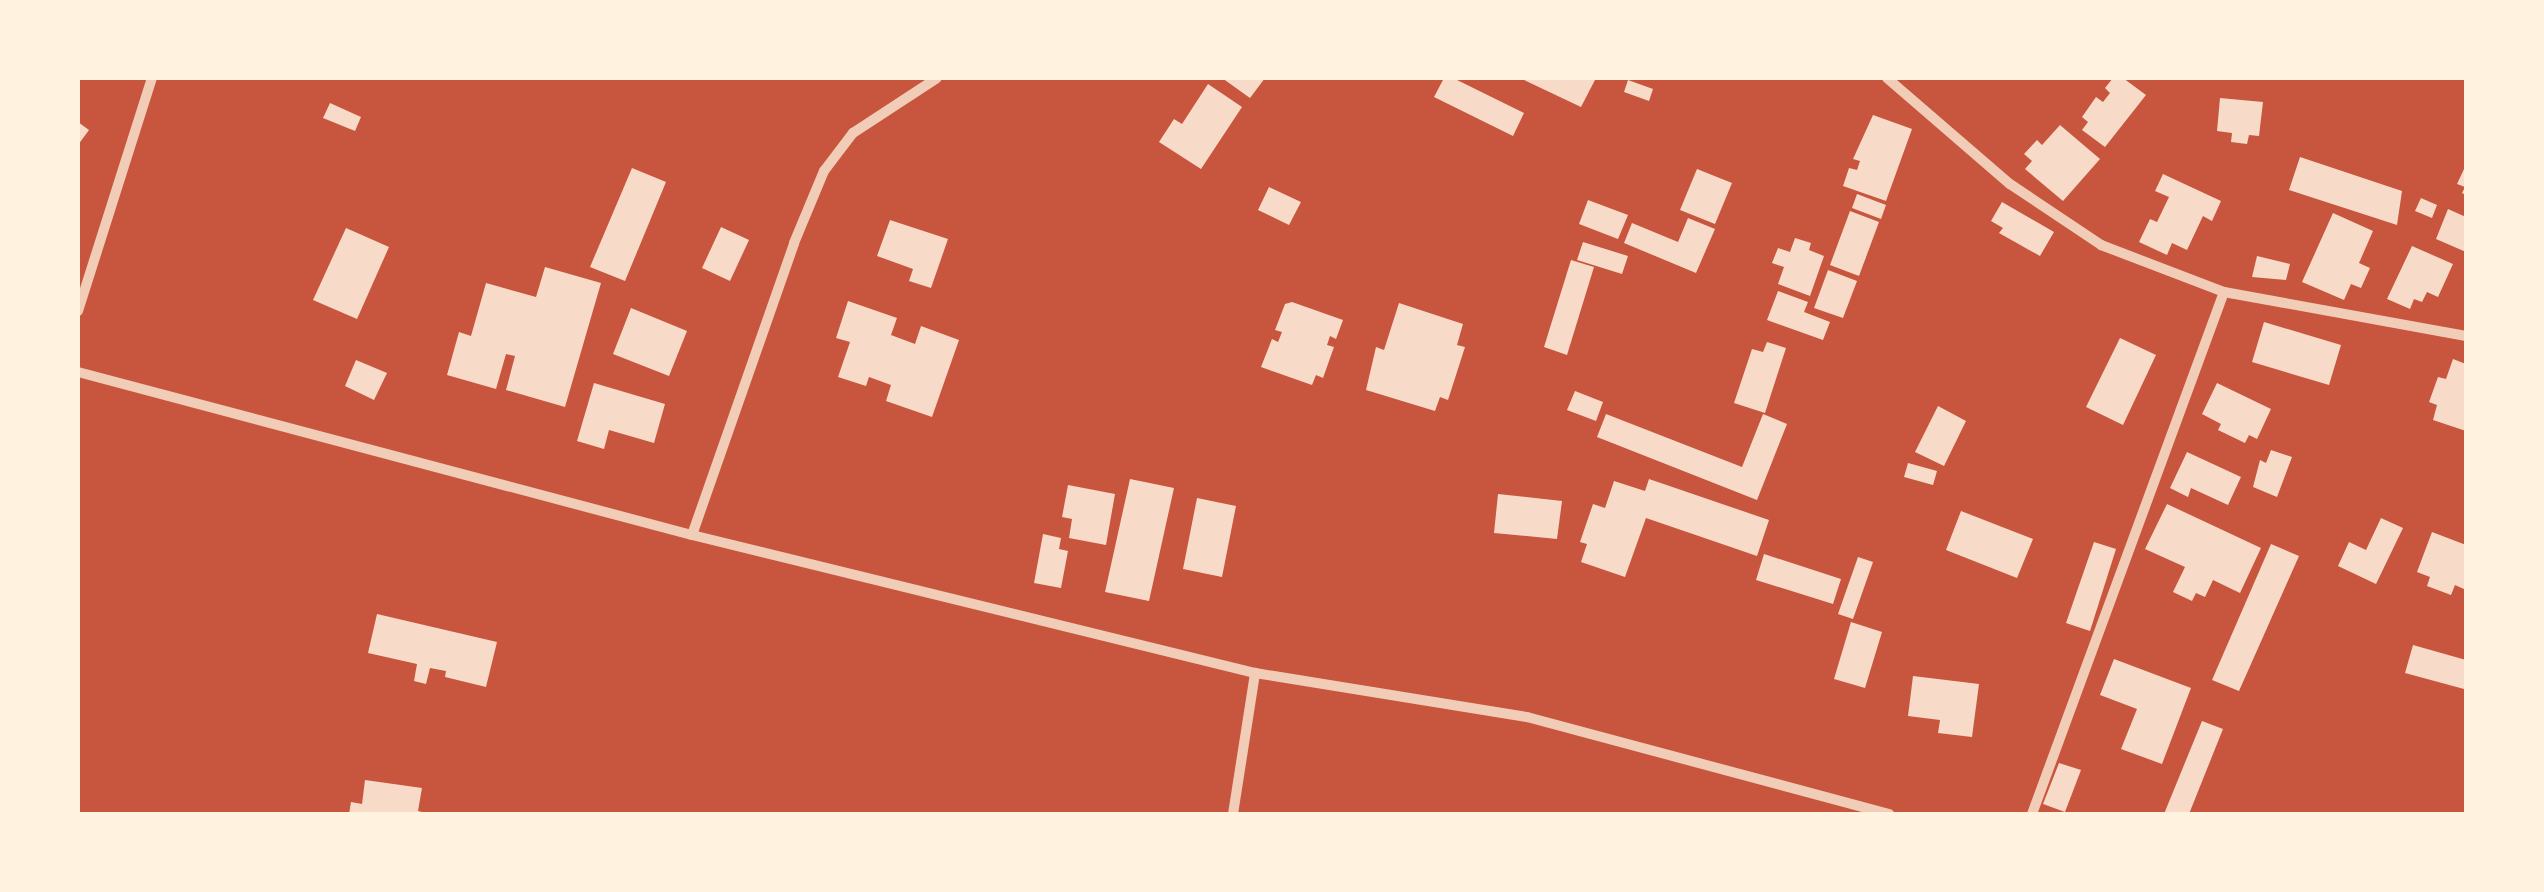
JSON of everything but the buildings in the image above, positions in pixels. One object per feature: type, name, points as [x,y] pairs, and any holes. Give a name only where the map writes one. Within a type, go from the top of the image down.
[{"type":"street","points":[[78,311],[152,78]]},
{"type":"street","points":[[692,534],[794,244],[824,171],[853,134],[937,78]]},
{"type":"street","points":[[1887,78],[2010,184],[2101,245],[2224,292],[2466,336]]},
{"type":"street","points":[[2032,814],[2224,292]]},
{"type":"street","points":[[78,372],[692,534],[1256,672],[1527,717],[1890,814]]},
{"type":"street","points":[[1233,814],[1256,672]]}]
